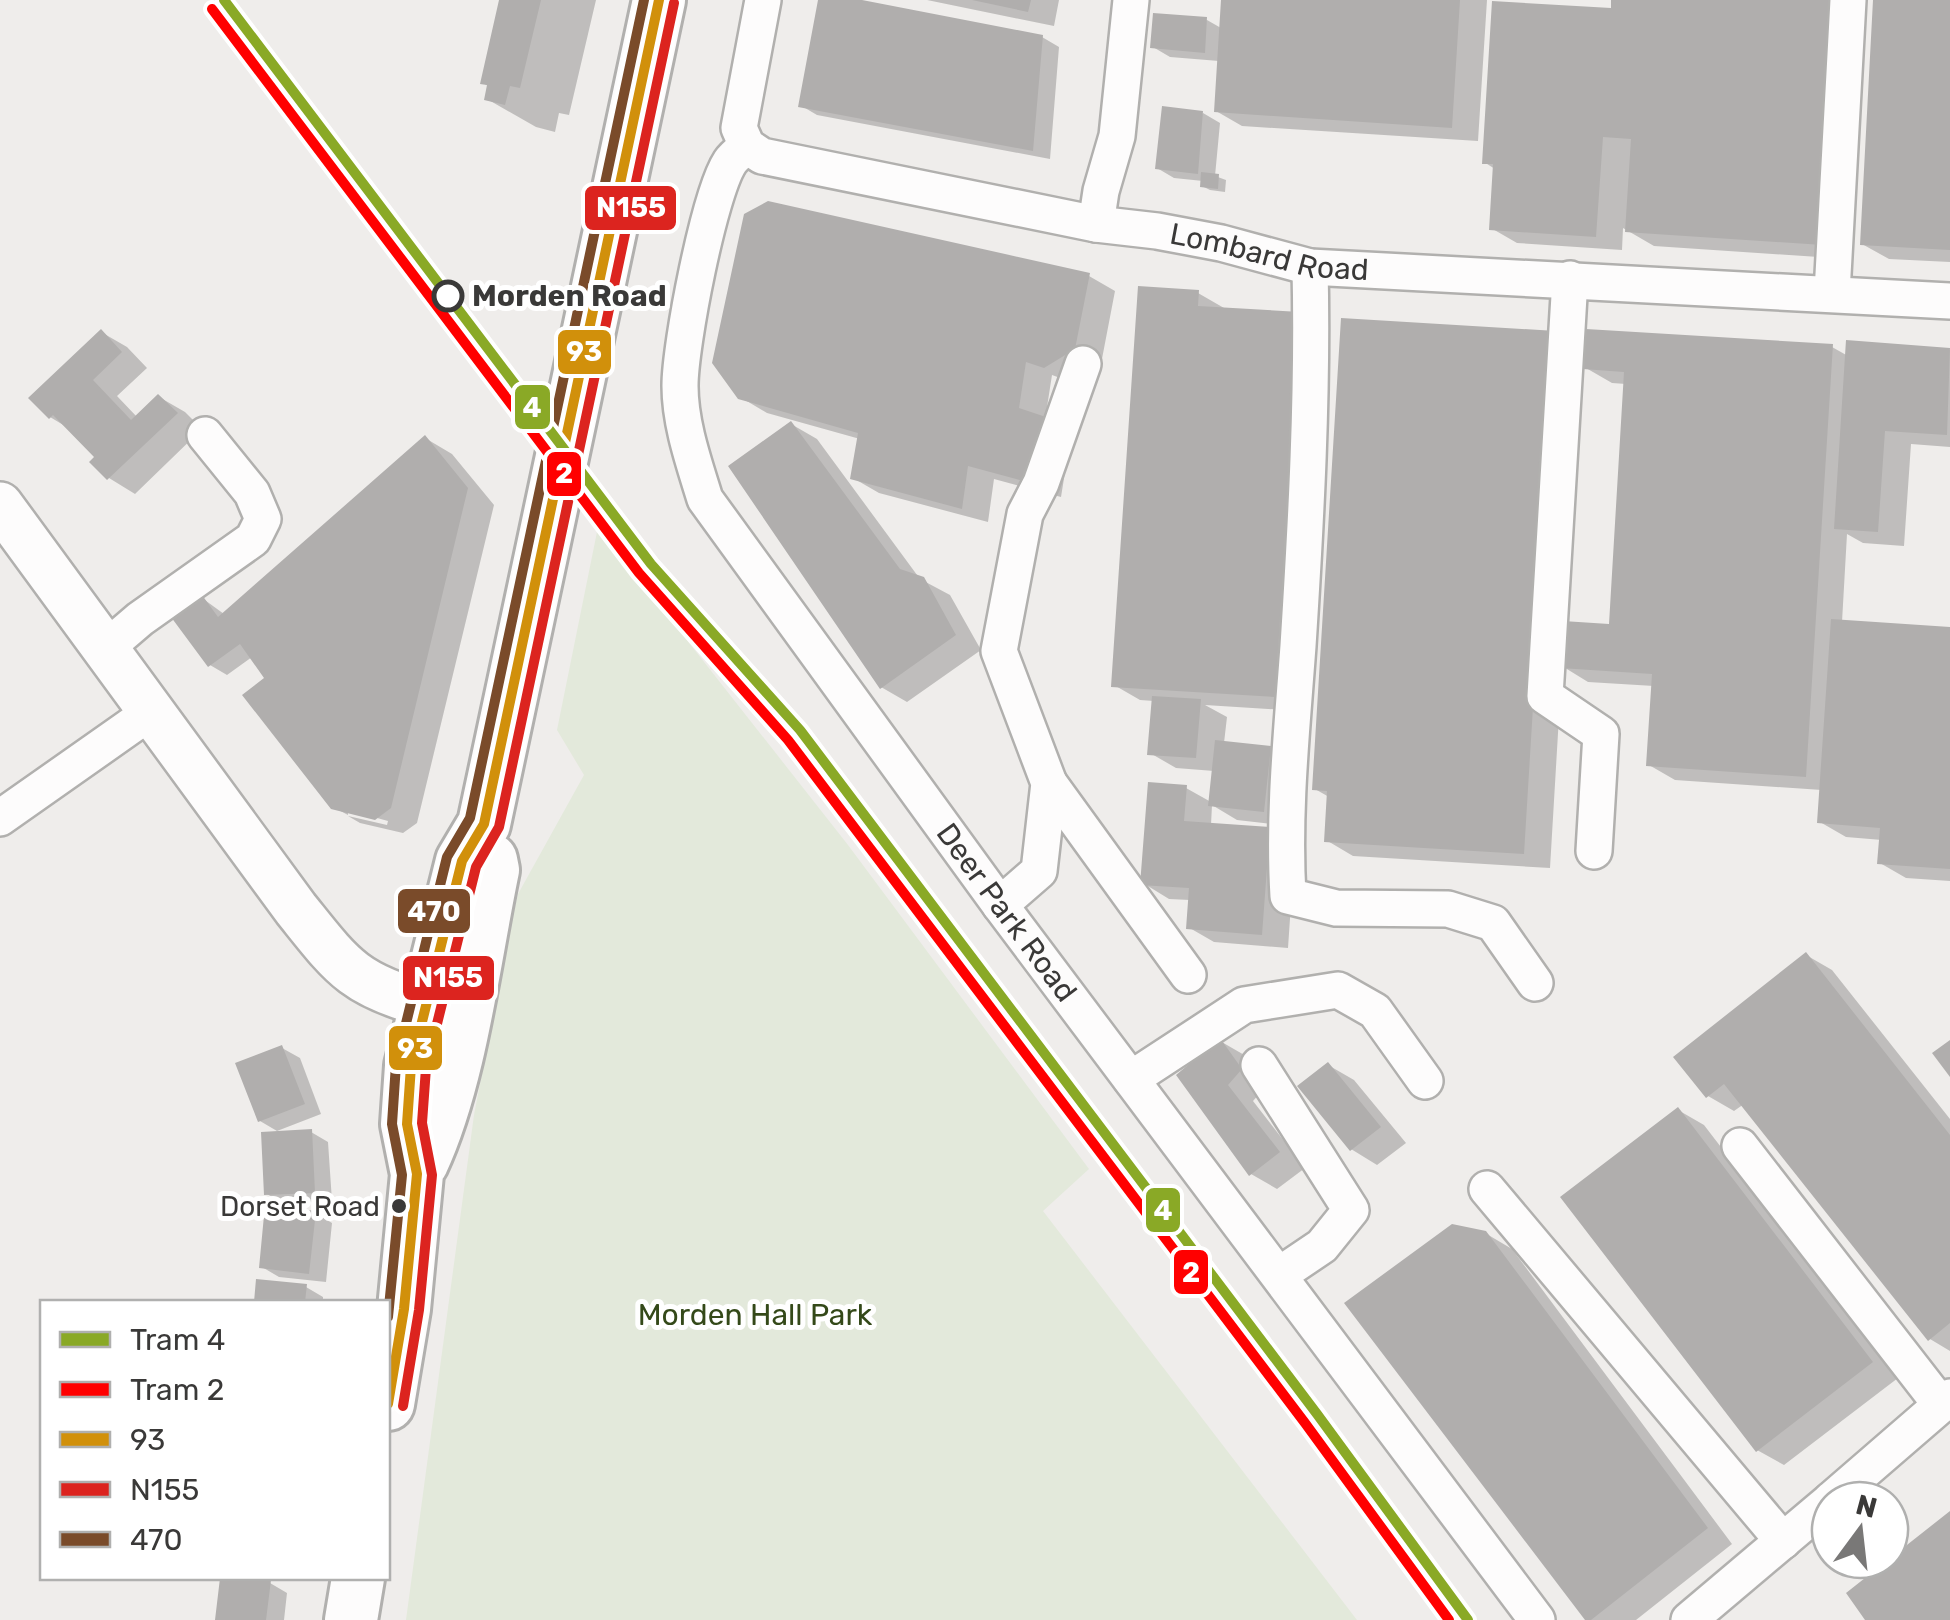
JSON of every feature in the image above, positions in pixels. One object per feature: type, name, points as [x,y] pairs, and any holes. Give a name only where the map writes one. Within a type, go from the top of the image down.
[{"type":"highway","points":[[390,1392],[404,1309],[417,1174],[406,1124],[411,1066],[462,861],[484,824],[659,0]]},
{"type":"highway","points":[[417,1174],[436,1132],[450,1076],[493,870],[484,824]]},
{"type":"highway","points":[[351,1620],[358,1580]]},
{"type":"main road","points":[[0,505],[341,965],[386,994],[426,1004]]},
{"type":"street","points":[[746,146],[739,128],[763,0]]},
{"type":"street","points":[[1096,224],[1117,136],[1132,0]]},
{"type":"street","points":[[1832,293],[1848,0]]},
{"type":"street","name":"Lombard Road","points":[[746,146],[762,156],[1096,224],[1157,230],[1222,243],[1310,266],[1950,300]]},
{"type":"street","name":"Deer Park Road","points":[[746,146],[731,159],[714,204],[688,318],[680,387],[688,443],[705,498],[1000,905],[1537,1620]]},
{"type":"street","points":[[1310,266],[1312,339],[1303,566],[1284,835],[1288,896],[1336,908],[1448,909],[1493,923],[1535,982]]},
{"type":"street","points":[[1570,279],[1545,696],[1601,734],[1594,851]]},
{"type":"street","points":[[1083,364],[1041,484],[1024,514],[998,651],[1049,783],[1188,976]]},
{"type":"street","points":[[105,648],[140,618],[253,540],[263,519],[252,492],[205,435]]},
{"type":"street","points":[[0,818],[152,711]]},
{"type":"street","points":[[1000,905],[1038,871],[1049,783]]},
{"type":"street","points":[[1131,1079],[1244,1005],[1338,990],[1375,1010],[1425,1081]]},
{"type":"street","points":[[1259,1065],[1350,1210],[1322,1246],[1279,1274]]},
{"type":"street","points":[[1740,1146],[1946,1401],[1853,1480]]},
{"type":"street","points":[[1487,1189],[1783,1541]]},
{"type":"street","points":[[1689,1620],[1810,1517]]},
{"type":"green space","name":"Morden Hall Park","points":[[598,527],[848,845],[1089,1169],[1043,1211],[1357,1620],[406,1620],[474,1115],[510,928],[518,894],[584,775],[557,730]]},
{"type":"building","points":[[499,0],[541,0],[520,88],[510,86],[505,105],[484,100],[487,85],[480,84]]},
{"type":"building","points":[[818,0],[862,0],[1043,35],[1033,151],[798,107]]},
{"type":"building","points":[[972,0],[1031,0],[1028,12]]},
{"type":"building","points":[[1221,0],[1460,0],[1452,128],[1214,112]]},
{"type":"building","points":[[1611,0],[1838,0],[1823,245],[1625,232],[1631,139],[1603,137],[1596,237],[1489,230],[1493,164],[1482,164],[1492,1],[1611,8]]},
{"type":"building","points":[[1873,0],[1950,0],[1950,250],[1860,245]]},
{"type":"building","points":[[1153,13],[1207,17],[1205,53],[1150,48]]},
{"type":"building","points":[[1162,106],[1203,111],[1198,174],[1155,169]]},
{"type":"building","points":[[1201,172],[1219,174],[1218,189],[1200,187]]},
{"type":"building","points":[[768,201],[1090,273],[1075,349],[1044,368],[1026,362],[1019,408],[1046,417],[1035,484],[968,466],[962,509],[850,479],[858,433],[738,399],[712,363],[744,214]]},
{"type":"building","points":[[1138,286],[1199,290],[1198,306],[1300,312],[1275,697],[1111,687]]},
{"type":"building","points":[[1341,318],[1556,331],[1524,854],[1324,842],[1327,791],[1312,790]]},
{"type":"building","points":[[101,329],[122,352],[93,380],[131,420],[158,394],[178,413],[107,480],[89,462],[94,457],[53,415],[49,419],[28,398]]},
{"type":"building","points":[[1586,329],[1833,344],[1806,777],[1646,766],[1652,674],[1560,668],[1563,621],[1609,624],[1624,372],[1583,369]]},
{"type":"building","points":[[1846,340],[1950,348],[1947,435],[1885,431],[1878,532],[1834,529]]},
{"type":"building","points":[[791,421],[900,569],[924,577],[956,635],[880,689],[728,466]]},
{"type":"building","points":[[425,435],[468,488],[391,808],[375,820],[331,809],[242,695],[264,678],[240,644],[208,667],[171,617],[202,595],[218,617]]},
{"type":"building","points":[[1831,619],[1950,627],[1950,869],[1877,864],[1880,828],[1817,823]]},
{"type":"building","points":[[1152,696],[1201,699],[1196,758],[1147,755]]},
{"type":"building","points":[[1215,740],[1271,746],[1264,812],[1208,806]]},
{"type":"building","points":[[1148,782],[1187,785],[1184,821],[1270,827],[1262,935],[1186,929],[1189,888],[1140,885]]},
{"type":"building","points":[[1806,952],[1950,1135],[1950,1323],[1928,1341],[1724,1084],[1706,1098],[1673,1057]]},
{"type":"building","points":[[1220,1038],[1242,1069],[1228,1085],[1280,1152],[1249,1176],[1176,1075]]},
{"type":"building","points":[[1950,1040],[1950,1077],[1932,1053]]},
{"type":"building","points":[[282,1045],[305,1104],[258,1122],[235,1063]]},
{"type":"building","points":[[1328,1062],[1381,1127],[1350,1151],[1297,1086]]},
{"type":"building","points":[[1678,1107],[1873,1362],[1756,1452],[1560,1197]]},
{"type":"building","points":[[312,1129],[315,1193],[264,1195],[261,1132]]},
{"type":"building","points":[[265,1205],[316,1211],[309,1274],[259,1268]]},
{"type":"building","points":[[1452,1224],[1486,1231],[1708,1528],[1591,1620],[1585,1620],[1344,1303]]},
{"type":"building","points":[[256,1279],[307,1284],[305,1300],[254,1300]]},
{"type":"building","points":[[1950,1511],[1950,1620],[1865,1620],[1846,1593],[1862,1580],[1910,1580],[1910,1543]]},
{"type":"building","points":[[220,1580],[271,1580],[266,1620],[215,1620]]},
{"type":"tram line","name":"4","points":[[224,0],[651,564],[800,730],[1468,1620]]},
{"type":"tram line","name":"2","points":[[212,9],[639,573],[788,740],[1305,1423],[1449,1620]]},
{"type":"transit line","name":"470","points":[[390,1300],[402,1175],[392,1124],[396,1064],[447,857],[470,818],[644,0]]},
{"type":"transit line","name":"93","points":[[390,1392],[404,1309],[417,1174],[407,1124],[411,1066],[462,861],[484,824],[659,0]]},
{"type":"transit line","name":"N155","points":[[403,1406],[419,1310],[432,1175],[422,1123],[426,1068],[476,867],[499,827],[674,3]]},
{"type":"place","name":"Morden Road","points":[[448,296]]},
{"type":"place","name":"Dorset Road","points":[[399,1206]]}]
